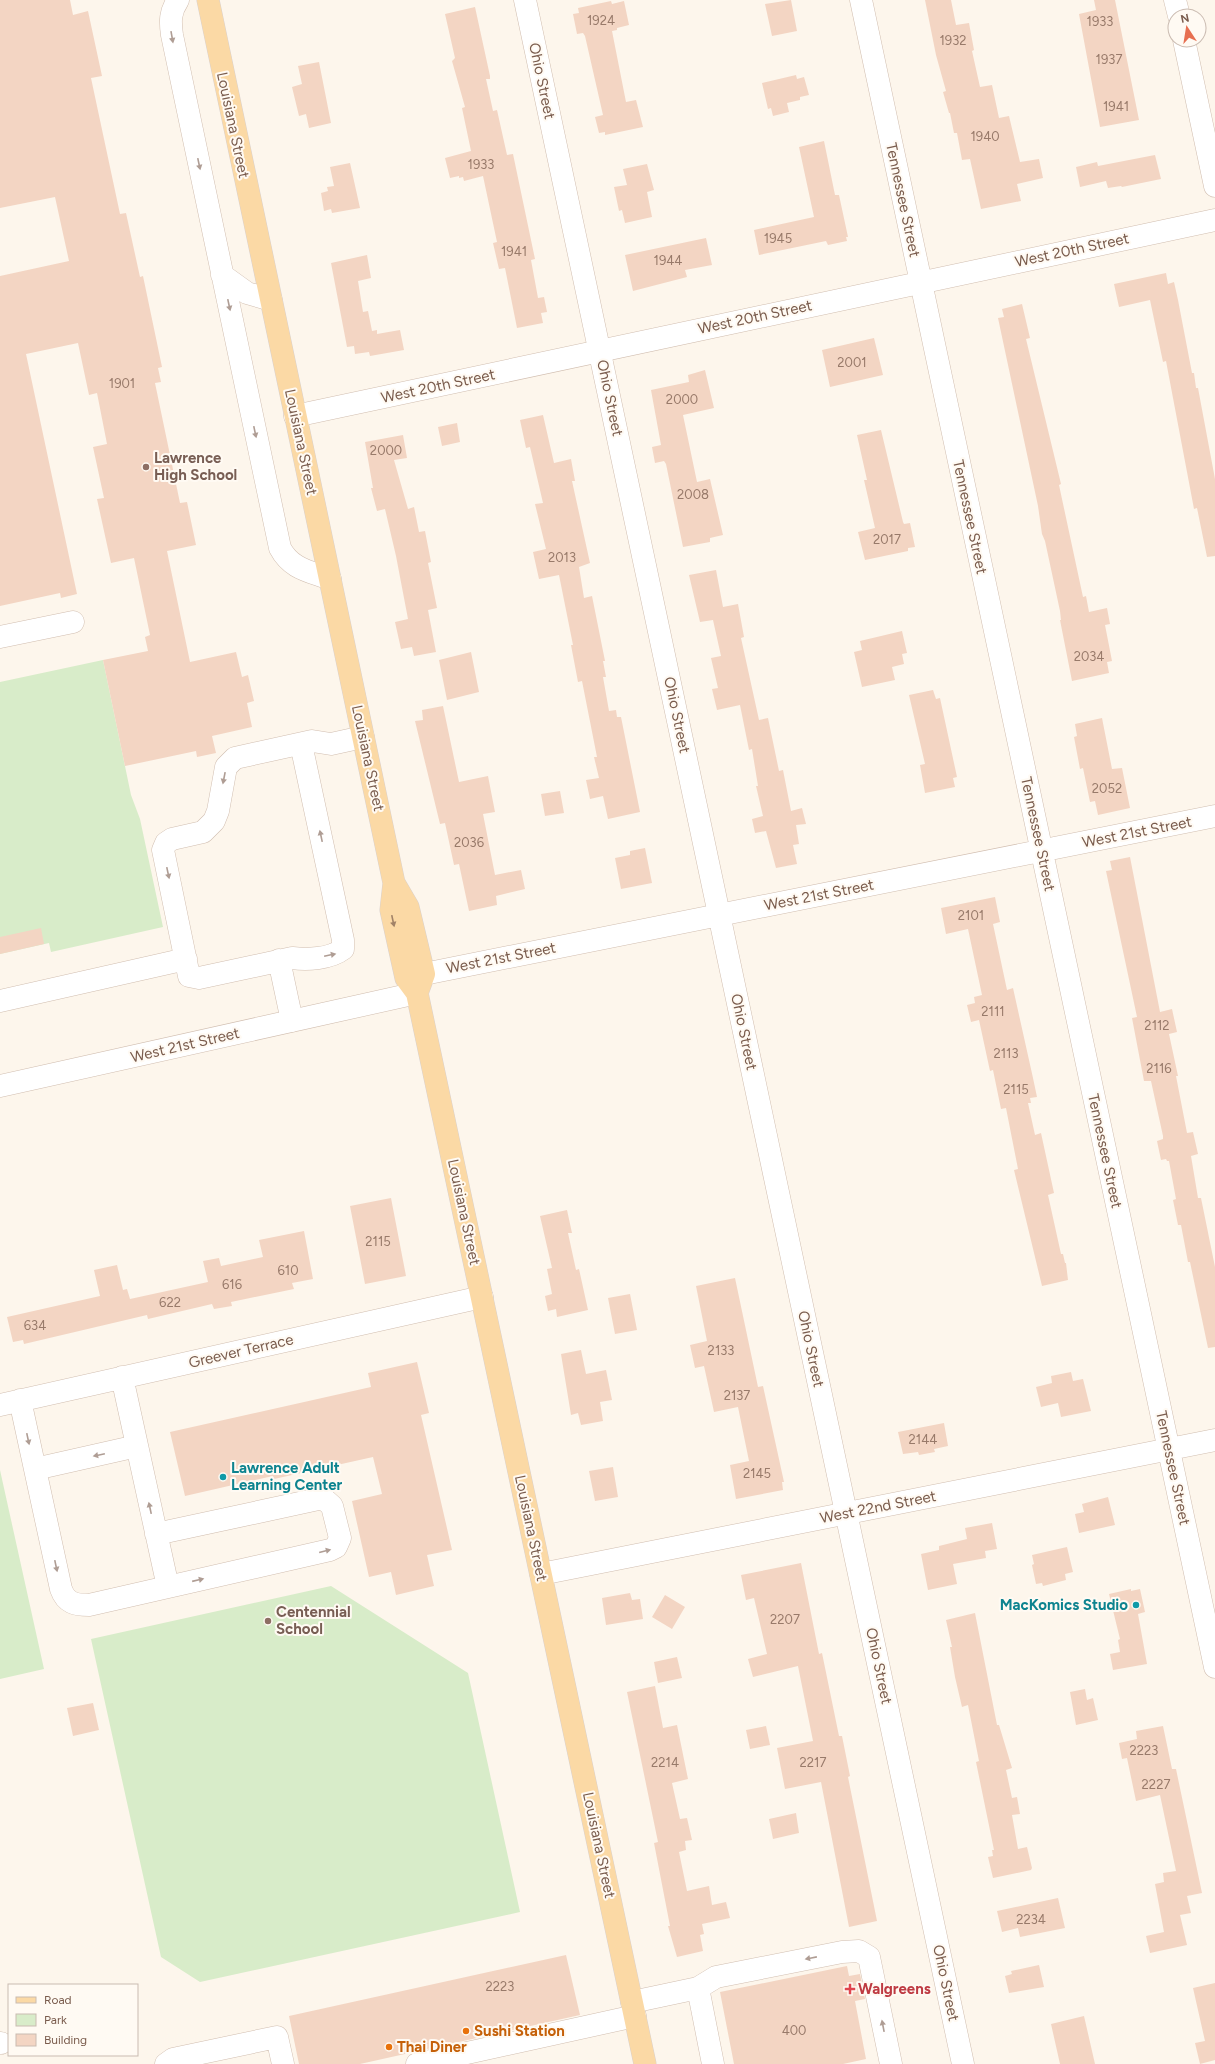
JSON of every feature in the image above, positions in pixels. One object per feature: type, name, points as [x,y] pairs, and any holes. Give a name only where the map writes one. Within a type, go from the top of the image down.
[{"type":"main road","name":"Louisiana Street","points":[[208,0],[394,883],[391,910],[406,978],[420,983],[482,1297],[645,2064]]},
{"type":"street","points":[[178,0],[173,7],[170,20],[172,35],[280,548],[285,559],[297,567],[330,578]]},
{"type":"street","name":"Ohio Street","points":[[525,0],[963,2064]]},
{"type":"street","name":"Tennessee Street","points":[[861,0],[1215,1667]]},
{"type":"street","points":[[1186,48],[1215,186]]},
{"type":"street","name":"West 20th Street","points":[[295,416],[1215,220]]},
{"type":"street","points":[[222,275],[247,293],[270,300]]},
{"type":"street","points":[[0,637],[73,622]]},
{"type":"street","points":[[301,744],[343,940],[343,949],[338,953],[306,960],[286,959],[198,978],[189,976],[163,850],[166,843],[172,839],[203,832],[214,821],[218,811],[226,767],[235,758],[312,741],[331,744],[363,736]]},
{"type":"street","name":"West 21st Street","points":[[0,1086],[292,1021],[420,983],[719,915],[1215,816]]},
{"type":"street","points":[[0,1002],[186,959]]},
{"type":"street","points":[[286,959],[292,1021]]},
{"type":"street","name":"Greever Terrace","points":[[10,1403],[482,1297]]},
{"type":"street","points":[[122,1377],[168,1587]]},
{"type":"street","points":[[10,1403],[35,1469],[63,1597],[69,1602],[77,1605],[88,1605],[330,1550],[336,1547],[340,1538],[332,1506],[323,1498],[156,1534]]},
{"type":"street","name":"West 22nd Street","points":[[541,1574],[1215,1440]]},
{"type":"street","points":[[35,1469],[137,1446]]},
{"type":"street","points":[[417,2064],[634,2009],[698,1988],[716,1977],[842,1952],[859,1951],[869,1957],[891,2064]]},
{"type":"street","points":[[698,1988],[713,2064]]},
{"type":"street","points":[[166,2064],[173,2059],[278,2037],[283,2064]]},
{"type":"green space","points":[[103,660],[131,795],[140,819],[163,927],[51,952],[49,943],[0,954],[0,682]]},
{"type":"green space","points":[[0,1470],[44,1669],[0,1679]]},
{"type":"green space","points":[[331,1586],[468,1673],[520,1912],[200,1982],[161,1957],[91,1639]]},
{"type":"building","points":[[0,0],[70,0],[73,15],[88,11],[102,76],[91,78],[120,214],[126,213],[140,277],[143,276],[162,367],[158,368],[161,382],[155,383],[180,503],[187,502],[196,545],[167,551],[190,662],[236,652],[242,677],[248,675],[254,701],[247,703],[252,727],[212,736],[216,753],[197,757],[196,751],[125,766],[103,660],[148,651],[145,637],[150,635],[134,558],[111,563],[97,499],[104,498],[93,447],[107,444],[97,393],[89,395],[78,343],[26,354],[77,594],[61,598],[60,593],[0,606],[0,276],[69,261],[55,197],[0,208]]},
{"type":"building","points":[[791,0],[797,31],[772,36],[765,4]]},
{"type":"building","points":[[925,0],[951,0],[956,25],[969,23],[974,50],[972,51],[980,87],[992,85],[999,118],[1009,116],[1020,162],[1039,159],[1043,178],[1017,184],[1021,201],[981,209],[970,159],[962,160],[957,133],[954,133],[950,113],[943,92],[946,91],[936,55]]},
{"type":"building","points":[[1094,0],[1115,0],[1139,120],[1100,127],[1079,14],[1096,10]]},
{"type":"building","points":[[611,1],[612,4],[624,1],[629,25],[612,31],[626,102],[636,100],[643,127],[605,135],[605,132],[599,133],[595,117],[603,115],[585,36],[583,33],[577,34],[573,14],[579,13],[578,8]]},
{"type":"building","points":[[475,7],[490,76],[490,79],[486,79],[493,111],[497,110],[507,155],[513,154],[535,259],[531,260],[538,298],[544,297],[547,312],[541,313],[543,323],[517,328],[505,268],[499,269],[493,243],[497,242],[483,176],[464,181],[463,177],[459,178],[459,176],[450,178],[445,158],[471,151],[462,108],[465,107],[452,61],[455,58],[445,14]]},
{"type":"building","points":[[319,62],[331,123],[309,128],[306,114],[299,116],[292,87],[302,84],[298,66]]},
{"type":"building","points":[[796,75],[797,79],[804,77],[809,95],[800,97],[800,100],[787,103],[789,112],[773,116],[771,108],[768,109],[762,83]]},
{"type":"building","points":[[824,141],[835,195],[839,195],[848,237],[846,237],[847,241],[828,245],[826,241],[759,255],[754,230],[814,217],[799,147]]},
{"type":"building","points":[[1155,155],[1161,179],[1122,187],[1108,188],[1106,181],[1080,187],[1076,167],[1097,162],[1098,166]]},
{"type":"building","points":[[350,163],[360,208],[332,213],[331,209],[324,211],[321,193],[328,191],[327,187],[334,186],[330,167]]},
{"type":"building","points":[[647,164],[654,190],[647,192],[652,217],[625,223],[622,210],[619,211],[614,187],[627,185],[623,169]]},
{"type":"building","points":[[706,238],[712,265],[685,270],[687,277],[633,291],[625,255]]},
{"type":"building","points":[[367,255],[371,278],[358,281],[363,312],[368,311],[372,331],[377,330],[377,334],[400,330],[404,350],[370,356],[369,352],[355,354],[354,346],[347,347],[331,263]]},
{"type":"building","points":[[1166,273],[1168,284],[1174,282],[1192,373],[1194,373],[1196,388],[1198,388],[1215,479],[1215,556],[1207,557],[1197,508],[1194,509],[1166,361],[1163,362],[1150,300],[1119,307],[1114,284]]},
{"type":"building","points":[[1022,304],[1030,338],[1026,339],[1061,484],[1059,485],[1083,597],[1086,596],[1089,612],[1107,608],[1110,624],[1105,625],[1112,661],[1107,662],[1109,673],[1072,681],[1060,620],[1060,611],[1045,541],[1042,534],[1038,506],[998,318],[1004,317],[1002,309]]},
{"type":"building","points":[[874,338],[883,375],[830,387],[822,350]]},
{"type":"building","points":[[705,370],[714,408],[683,415],[697,482],[710,479],[723,535],[710,538],[710,542],[683,547],[666,464],[664,461],[655,463],[652,447],[661,445],[651,390],[689,382],[688,375]]},
{"type":"building","points":[[543,415],[554,463],[571,459],[575,481],[572,481],[590,563],[579,567],[584,598],[592,596],[605,661],[603,661],[606,677],[603,677],[609,711],[616,710],[617,717],[621,717],[640,812],[608,819],[603,796],[590,799],[586,780],[599,778],[594,757],[597,757],[582,681],[578,682],[571,645],[573,645],[559,575],[539,579],[533,552],[546,549],[535,504],[543,503],[530,447],[526,448],[520,420]]},
{"type":"building","points":[[457,423],[460,442],[442,446],[438,427]]},
{"type":"building","points":[[881,430],[903,522],[904,524],[910,523],[915,547],[908,548],[908,551],[865,560],[858,532],[875,528],[864,480],[867,480],[857,435]]},
{"type":"building","points":[[403,435],[407,458],[394,460],[408,509],[414,507],[419,532],[425,531],[431,562],[428,563],[437,608],[428,610],[436,652],[414,656],[412,647],[401,649],[395,622],[408,619],[385,509],[377,511],[371,488],[373,488],[365,442]]},
{"type":"building","points":[[716,570],[723,607],[738,604],[744,637],[741,638],[759,720],[768,718],[779,771],[783,770],[791,811],[802,808],[806,824],[796,825],[799,844],[793,845],[797,864],[776,868],[766,831],[755,833],[752,819],[763,816],[756,786],[758,786],[752,749],[749,750],[740,705],[717,710],[712,689],[718,688],[711,658],[721,656],[713,620],[700,622],[689,575]]},
{"type":"building","points":[[902,631],[907,653],[902,654],[904,664],[892,667],[895,680],[862,687],[854,652],[862,650],[860,641]]},
{"type":"building","points":[[471,652],[479,692],[447,700],[439,660]]},
{"type":"building","points":[[933,690],[936,699],[940,698],[957,777],[953,778],[955,787],[925,793],[920,765],[925,764],[909,695]]},
{"type":"building","points":[[443,706],[459,782],[488,776],[495,812],[483,814],[495,875],[521,870],[525,889],[496,896],[497,905],[469,911],[459,864],[454,865],[445,823],[440,824],[415,721],[423,720],[422,710]]},
{"type":"building","points":[[1102,718],[1112,769],[1122,768],[1130,808],[1098,815],[1095,801],[1090,802],[1083,768],[1080,769],[1074,737],[1077,736],[1075,724]]},
{"type":"building","points":[[560,791],[564,813],[545,816],[541,794]]},
{"type":"building","points":[[645,848],[652,883],[621,889],[615,858],[630,855],[630,851]]},
{"type":"building","points":[[1130,857],[1160,1012],[1172,1009],[1177,1032],[1169,1034],[1178,1076],[1176,1076],[1187,1133],[1193,1132],[1198,1154],[1191,1156],[1198,1198],[1201,1198],[1215,1267],[1215,1347],[1208,1348],[1181,1225],[1178,1225],[1173,1200],[1176,1199],[1169,1161],[1166,1159],[1161,1160],[1157,1141],[1163,1139],[1163,1136],[1151,1081],[1144,1081],[1132,1018],[1137,1017],[1106,871],[1112,870],[1110,861]]},
{"type":"building","points":[[995,897],[1000,922],[993,924],[1007,990],[1013,988],[1033,1078],[1037,1097],[1030,1098],[1031,1103],[1028,1103],[1035,1135],[1041,1133],[1054,1193],[1048,1195],[1061,1254],[1063,1254],[1066,1263],[1068,1280],[1042,1286],[1014,1170],[1018,1169],[1006,1108],[1001,1109],[993,1070],[990,1071],[979,1020],[971,1022],[967,1005],[975,1003],[974,997],[982,995],[968,929],[946,934],[941,908]]},
{"type":"building","points":[[41,928],[44,944],[0,954],[0,937]]},
{"type":"building","points":[[391,1198],[406,1276],[365,1284],[350,1206]]},
{"type":"building","points":[[567,1210],[572,1233],[568,1233],[576,1270],[579,1269],[588,1310],[557,1317],[556,1309],[548,1311],[545,1296],[552,1294],[547,1269],[552,1268],[540,1216]]},
{"type":"building","points":[[304,1231],[313,1279],[292,1283],[294,1289],[231,1302],[232,1306],[214,1309],[212,1304],[148,1319],[147,1315],[24,1344],[23,1340],[13,1342],[7,1317],[100,1296],[94,1270],[117,1265],[123,1290],[127,1289],[130,1299],[208,1282],[203,1261],[219,1258],[221,1266],[263,1257],[259,1240]]},
{"type":"building","points":[[735,1278],[758,1387],[763,1386],[784,1482],[782,1482],[783,1490],[736,1499],[730,1465],[749,1461],[738,1407],[714,1412],[704,1366],[695,1368],[690,1345],[707,1341],[696,1286]]},
{"type":"building","points":[[630,1294],[637,1330],[615,1334],[608,1298]]},
{"type":"building","points":[[581,1350],[586,1374],[606,1370],[612,1400],[600,1402],[603,1421],[581,1425],[578,1413],[571,1415],[561,1354]]},
{"type":"building","name":"Lawrence Adult Learning Center","points":[[417,1362],[429,1413],[421,1415],[452,1550],[427,1555],[434,1586],[396,1595],[391,1572],[369,1577],[352,1501],[382,1494],[373,1457],[274,1479],[273,1476],[185,1496],[170,1432],[371,1387],[368,1373]]},
{"type":"building","points":[[1071,1372],[1073,1381],[1083,1379],[1091,1411],[1061,1417],[1058,1403],[1041,1407],[1036,1387],[1052,1383],[1051,1376]]},
{"type":"building","points":[[944,1423],[948,1446],[934,1449],[935,1452],[919,1455],[918,1452],[903,1454],[898,1432]]},
{"type":"building","points":[[613,1467],[618,1497],[595,1501],[589,1471]]},
{"type":"building","points":[[1108,1497],[1115,1525],[1079,1533],[1075,1514],[1084,1512],[1082,1504]]},
{"type":"building","points":[[992,1523],[997,1549],[985,1551],[986,1558],[953,1564],[957,1584],[928,1590],[921,1554],[939,1550],[939,1546],[967,1539],[965,1528]]},
{"type":"building","points":[[1067,1547],[1073,1572],[1065,1574],[1066,1580],[1043,1586],[1042,1583],[1036,1584],[1032,1565],[1034,1564],[1032,1555]]},
{"type":"building","points":[[801,1563],[819,1654],[822,1653],[839,1736],[842,1736],[850,1776],[848,1777],[877,1921],[849,1927],[821,1782],[785,1789],[777,1748],[813,1741],[798,1666],[753,1677],[748,1659],[767,1654],[754,1598],[746,1600],[741,1575]]},
{"type":"building","points":[[1131,1589],[1131,1591],[1140,1589],[1145,1612],[1138,1614],[1147,1664],[1113,1670],[1110,1654],[1120,1652],[1118,1640],[1120,1639],[1109,1594]]},
{"type":"building","points":[[630,1593],[632,1600],[640,1599],[643,1619],[606,1625],[602,1598]]},
{"type":"building","points":[[665,1595],[685,1607],[672,1629],[652,1617]]},
{"type":"building","points":[[975,1613],[997,1725],[999,1725],[1012,1768],[1006,1770],[1012,1798],[1017,1797],[1020,1814],[1012,1815],[1018,1849],[1027,1847],[1032,1868],[1031,1870],[993,1878],[988,1857],[993,1856],[992,1850],[994,1850],[976,1762],[979,1761],[968,1705],[962,1707],[955,1677],[950,1647],[952,1647],[946,1620]]},
{"type":"building","points":[[677,1657],[682,1678],[658,1683],[654,1662]]},
{"type":"building","points":[[655,1686],[663,1728],[677,1725],[688,1779],[672,1783],[680,1819],[687,1818],[692,1840],[685,1841],[686,1850],[679,1852],[687,1891],[709,1886],[712,1905],[726,1902],[730,1918],[702,1924],[704,1934],[700,1935],[703,1951],[677,1957],[668,1926],[670,1926],[654,1843],[658,1842],[627,1692]]},
{"type":"building","points":[[1085,1689],[1087,1700],[1093,1698],[1098,1720],[1076,1725],[1070,1692]]},
{"type":"building","points":[[93,1703],[99,1730],[73,1736],[67,1708]]},
{"type":"building","points":[[766,1726],[770,1745],[750,1749],[746,1730]]},
{"type":"building","points":[[1163,1726],[1172,1769],[1176,1769],[1202,1893],[1187,1896],[1191,1913],[1180,1915],[1187,1945],[1150,1953],[1146,1936],[1164,1932],[1155,1884],[1164,1882],[1163,1873],[1176,1871],[1160,1795],[1136,1801],[1127,1758],[1122,1759],[1119,1743],[1137,1739],[1136,1731]]},
{"type":"building","points":[[796,1813],[799,1833],[773,1839],[769,1819]]},
{"type":"building","points":[[1058,1898],[1065,1928],[1020,1937],[1018,1928],[1002,1932],[997,1911]]},
{"type":"building","points":[[566,1955],[580,2015],[360,2064],[299,2064],[289,2016]]},
{"type":"building","points":[[1039,1965],[1044,1987],[1009,1993],[1005,1976],[1012,1974],[1011,1971]]},
{"type":"building","name":"Walgreens","points":[[847,1966],[849,1976],[860,1974],[865,1999],[855,2001],[866,2059],[843,2064],[734,2064],[720,1992]]},
{"type":"building","points":[[1215,1983],[1215,2060],[1200,2064],[1195,2043],[1205,2041],[1193,1988]]},
{"type":"building","points":[[1084,2016],[1095,2064],[1060,2064],[1051,2024]]},
{"type":"place","name":"Lawrence High School","points":[[146,467]]},
{"type":"place","name":"Lawrence Adult Learning Center","points":[[223,1477]]},
{"type":"place","name":"MacKomics Studio","points":[[1136,1605]]},
{"type":"place","name":"Centennial School","points":[[268,1621]]},
{"type":"place","name":"Walgreens","points":[[850,1989]]},
{"type":"place","name":"Sushi Station","points":[[466,2031]]},
{"type":"place","name":"Thai Diner","points":[[389,2047]]}]
